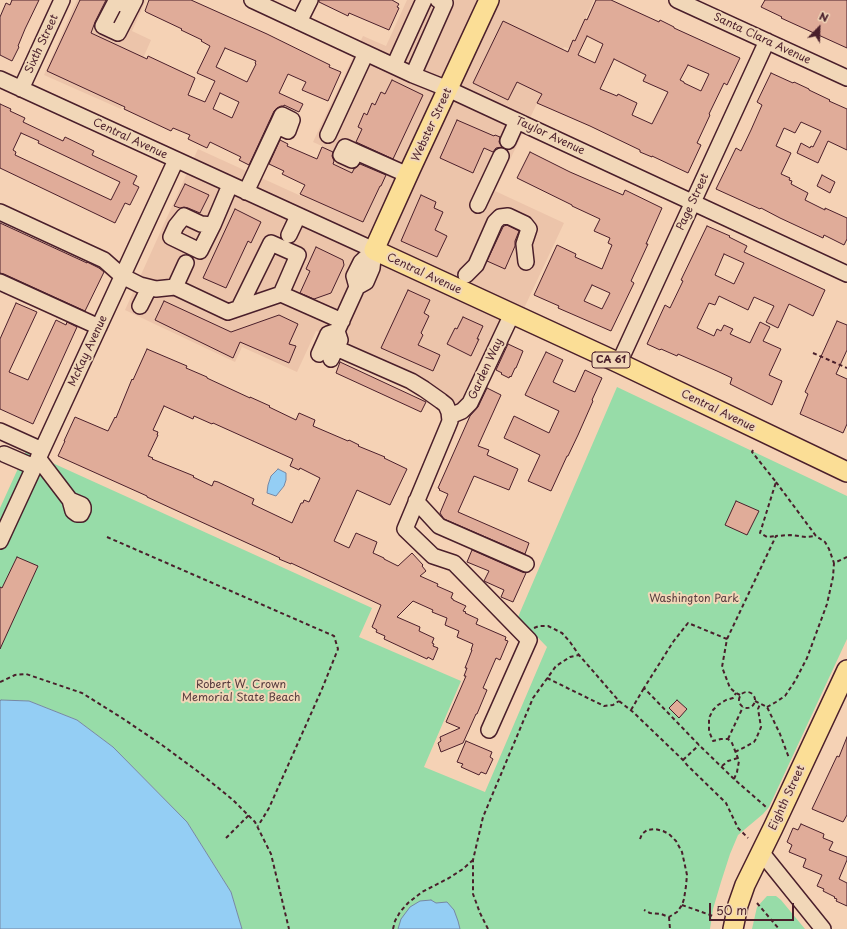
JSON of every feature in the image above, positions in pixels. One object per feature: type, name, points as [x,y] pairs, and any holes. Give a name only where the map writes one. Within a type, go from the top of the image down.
[{"type":"main road","name":"Webster Street","points":[[374,250],[489,0]]},
{"type":"main road","name":"Central Avenue","points":[[374,250],[619,363],[847,472]]},
{"type":"main road","name":"Eighth Street","points":[[733,929],[738,905],[745,885],[847,670]]},
{"type":"street","name":"Sixth Street","points":[[21,89],[62,0]]},
{"type":"street","name":"Taylor Avenue","points":[[252,0],[278,5],[299,22],[413,75],[448,89],[847,274]]},
{"type":"street","points":[[299,22],[310,0]]},
{"type":"street","points":[[394,66],[424,0]]},
{"type":"street","points":[[413,75],[445,3],[438,0]]},
{"type":"street","name":"Santa Clara Avenue","points":[[677,0],[847,78]]},
{"type":"street","name":"Page Street","points":[[619,363],[767,41]]},
{"type":"street","points":[[328,135],[366,53]]},
{"type":"street","name":"Central Avenue","points":[[0,79],[374,250]]},
{"type":"street","points":[[508,141],[517,121]]},
{"type":"street","points":[[246,192],[277,126]]},
{"type":"street","points":[[356,152],[408,175]]},
{"type":"street","points":[[478,205],[501,156]]},
{"type":"street","name":"McKay Avenue","points":[[0,541],[176,160]]},
{"type":"street","points":[[213,225],[230,185]]},
{"type":"street","points":[[0,212],[104,260],[122,276],[140,285],[156,289],[175,287],[228,312],[281,294],[340,326]]},
{"type":"street","points":[[286,241],[298,216]]},
{"type":"street","points":[[466,275],[476,265],[495,222],[500,217],[508,216],[526,224],[529,229],[524,244],[526,262]]},
{"type":"street","points":[[281,294],[298,254],[286,241]]},
{"type":"street","points":[[240,308],[271,243],[286,241]]},
{"type":"street","name":"Webster Street","points":[[374,250],[372,268],[366,282],[357,287],[340,326],[340,340],[329,354],[411,381],[446,405],[450,416]]},
{"type":"street","points":[[175,287],[186,264]]},
{"type":"street","points":[[0,282],[99,327]]},
{"type":"street","points":[[140,306],[149,288]]},
{"type":"street","name":"Garden Way","points":[[450,416],[462,411],[470,403],[512,314]]},
{"type":"street","points":[[450,416],[448,426],[405,529],[433,556],[454,563],[529,640],[489,730]]},
{"type":"street","points":[[38,458],[2,453],[6,433],[38,458],[70,500]]},
{"type":"street","points":[[416,501],[439,526],[526,564]]},
{"type":"street","points":[[761,852],[823,929]]},
{"type":"path","points":[[813,353],[847,368]]},
{"type":"path","points":[[753,450],[752,452],[816,536],[825,542],[834,563],[833,577],[827,604],[807,658],[785,696],[767,707]]},
{"type":"path","points":[[776,482],[760,533],[767,537],[790,535],[806,537],[816,536]]},
{"type":"path","points":[[740,695],[730,688],[722,667],[727,639],[776,536]]},
{"type":"path","points":[[108,537],[334,636],[338,649],[325,683],[269,808],[258,826]]},
{"type":"path","points":[[834,563],[847,557]]},
{"type":"path","points":[[631,710],[673,642],[688,623],[727,639]]},
{"type":"path","points":[[525,636],[532,629],[539,626],[548,626],[562,632],[579,655],[619,701],[631,710],[726,803],[738,828],[748,838]]},
{"type":"path","points":[[488,929],[480,914],[473,894],[473,860],[483,817],[533,698],[556,666],[570,657],[579,655]]},
{"type":"path","points":[[0,682],[15,675],[26,674],[82,693],[122,718],[194,769],[233,800],[256,822],[271,854],[289,929]]},
{"type":"path","points":[[547,678],[604,706],[613,705],[619,701]]},
{"type":"path","points":[[644,688],[734,779],[769,809]]},
{"type":"path","points":[[755,701],[752,706],[748,708],[743,707],[738,700],[742,693],[748,692],[753,695],[755,701],[767,707],[789,757],[802,765]]},
{"type":"path","points":[[734,779],[737,772],[738,758],[732,743],[728,739],[713,741],[709,731],[710,718],[713,710],[726,700],[733,698],[736,693]]},
{"type":"path","points":[[736,752],[754,742],[756,739],[761,727],[758,709],[760,704]]},
{"type":"path","points":[[728,739],[743,707]]},
{"type":"path","points":[[683,760],[699,745]]},
{"type":"path","points":[[722,766],[728,760],[738,758]]},
{"type":"path","points":[[226,838],[248,815]]},
{"type":"path","points":[[640,839],[646,830],[662,831],[669,834],[676,841],[682,852],[687,875],[682,905],[677,912],[669,917],[644,910]]},
{"type":"path","points":[[393,929],[395,920],[408,903],[422,892],[463,870],[473,860]]},
{"type":"path","points":[[757,903],[779,929]]},
{"type":"path","points":[[682,905],[713,916]]},
{"type":"path","points":[[669,917],[670,929]]},
{"type":"shaded area","points":[[77,0],[146,0],[132,31],[151,40],[121,109],[44,75]]},
{"type":"shaded area","points":[[407,0],[594,0],[571,49],[564,47],[495,191],[564,223],[511,336],[497,330],[464,404],[459,408],[418,375],[316,331],[297,372],[242,347],[235,362],[125,310],[198,149],[301,196],[324,147],[313,142],[363,36],[386,46]]},
{"type":"green space","points":[[617,387],[847,496],[847,639],[769,807],[738,835],[721,882],[713,909],[710,929],[242,929],[231,892],[187,822],[113,747],[77,720],[29,701],[0,701],[0,508],[26,451],[372,608],[359,637],[461,681],[424,767],[485,792],[547,647],[518,617]]},
{"type":"green space","points":[[767,896],[776,896],[781,900],[805,929],[752,929],[757,907]]},
{"type":"water","points":[[278,469],[286,473],[286,480],[284,486],[276,496],[267,493],[271,476]]},
{"type":"water","points":[[1,700],[29,701],[77,720],[113,747],[187,822],[231,892],[242,929],[0,929]]},
{"type":"water","points":[[431,900],[436,903],[447,902],[454,910],[460,929],[398,929],[401,919],[410,907],[420,901]]},
{"type":"building","points":[[12,0],[39,0],[12,61],[0,55],[0,17],[6,3],[10,5]]},
{"type":"building","points":[[80,0],[106,0],[91,33],[147,59],[148,56],[195,78],[188,95],[205,102],[215,81],[197,73],[210,46],[201,41],[202,40],[181,30],[182,29],[145,11],[149,0],[191,0],[267,34],[330,65],[329,67],[341,72],[328,101],[302,90],[306,82],[288,74],[279,93],[303,104],[299,112],[284,105],[274,111],[249,165],[239,160],[241,157],[210,142],[207,148],[188,139],[190,135],[173,128],[171,131],[124,109],[125,107],[47,71]],"holes":[[[225,48],[256,61],[247,82],[216,67]],[[220,93],[239,102],[232,118],[213,109]]]},
{"type":"building","points":[[319,0],[392,0],[399,4],[397,7],[399,8],[389,30],[349,13],[348,16],[319,2]]},
{"type":"building","points":[[596,0],[611,0],[659,22],[660,20],[674,28],[740,58],[727,85],[724,83],[709,114],[710,115],[697,143],[701,145],[688,173],[640,152],[640,150],[590,126],[537,103],[542,94],[517,82],[508,100],[473,83],[503,21],[568,52],[585,19],[587,20]],"holes":[[[587,36],[603,44],[595,63],[578,55]],[[614,59],[646,75],[643,81],[668,92],[652,124],[632,115],[637,103],[618,94],[617,96],[600,89]],[[688,65],[709,74],[701,91],[680,80]]]},
{"type":"building","points":[[765,0],[847,0],[847,48],[781,18],[782,17],[761,7]]},
{"type":"building","points":[[771,73],[809,89],[830,100],[829,101],[847,109],[847,150],[828,141],[818,163],[797,153],[801,143],[810,148],[811,146],[813,147],[821,131],[801,122],[795,133],[784,128],[776,146],[791,153],[781,174],[790,178],[789,180],[792,181],[791,184],[808,193],[805,200],[825,210],[825,208],[847,218],[847,239],[844,245],[824,235],[823,238],[761,208],[760,209],[716,189],[736,148],[741,151],[751,130],[762,105],[757,102]]},
{"type":"building","points":[[392,80],[423,95],[393,159],[356,142],[362,129],[358,127],[364,113],[367,115],[372,103],[375,105],[381,92],[385,94]]},
{"type":"building","points":[[0,104],[11,109],[10,111],[25,118],[23,122],[63,141],[65,137],[94,151],[92,155],[137,176],[133,184],[139,187],[130,205],[125,203],[115,223],[0,168]],"holes":[[[21,133],[39,141],[38,143],[120,182],[111,200],[15,155],[16,152],[13,150]]]},
{"type":"building","points":[[457,120],[494,136],[500,137],[499,142],[502,147],[496,148],[493,152],[484,148],[473,173],[440,158]]},
{"type":"building","points":[[280,140],[288,144],[287,146],[317,159],[322,147],[333,152],[333,164],[352,173],[360,164],[386,175],[363,222],[300,194],[305,185],[282,174],[284,171],[269,164]]},
{"type":"building","points":[[530,152],[570,172],[623,195],[625,190],[662,208],[631,281],[634,283],[611,331],[558,308],[559,306],[534,295],[557,245],[576,254],[575,257],[602,269],[612,245],[608,243],[610,238],[594,231],[600,219],[517,178]],"holes":[[[592,285],[610,293],[602,309],[584,301]]]},
{"type":"building","points":[[822,175],[835,182],[830,193],[817,186]]},
{"type":"building","points":[[185,184],[209,195],[200,213],[188,208],[174,206]]},
{"type":"building","points":[[421,195],[436,202],[434,208],[443,212],[435,230],[447,236],[437,257],[401,241]]},
{"type":"building","points":[[235,209],[261,222],[251,243],[248,241],[226,288],[203,278]]},
{"type":"building","points":[[0,223],[87,262],[104,272],[85,311],[0,273]]},
{"type":"building","points":[[507,225],[519,231],[515,241],[515,246],[505,269],[487,261],[503,227]]},
{"type":"building","points":[[707,226],[730,236],[729,237],[747,246],[744,252],[825,290],[813,316],[789,304],[778,328],[766,322],[774,306],[754,297],[748,310],[719,296],[715,305],[709,303],[697,328],[714,336],[717,329],[721,331],[724,325],[733,329],[730,334],[750,343],[760,322],[770,327],[763,341],[781,349],[769,375],[782,381],[772,405],[730,384],[732,378],[678,354],[677,356],[647,344],[665,305],[670,308],[683,281],[681,280]],"holes":[[[724,254],[744,263],[734,284],[715,275]]]},
{"type":"building","points":[[316,247],[343,260],[344,265],[331,293],[314,299],[300,293],[310,271],[306,269]]},
{"type":"building","points":[[408,290],[430,300],[424,313],[429,316],[421,333],[423,335],[418,345],[440,355],[433,371],[381,348]]},
{"type":"building","points":[[164,301],[231,332],[279,315],[298,324],[289,344],[296,346],[289,363],[240,342],[233,358],[155,320]]},
{"type":"building","points":[[16,303],[37,312],[9,372],[28,380],[56,320],[66,325],[67,322],[77,327],[33,424],[0,409],[0,339]]},
{"type":"building","points":[[463,317],[483,326],[471,356],[447,344],[455,328],[457,329]]},
{"type":"building","points":[[837,321],[847,325],[847,350],[836,374],[847,379],[847,424],[843,433],[800,414],[808,394],[805,392]]},
{"type":"building","points":[[508,344],[523,351],[516,368],[509,378],[496,370]]},
{"type":"building","points":[[147,349],[187,366],[186,368],[270,406],[269,407],[296,420],[299,413],[315,420],[313,426],[348,441],[349,440],[359,445],[358,446],[385,457],[384,458],[407,469],[390,505],[357,490],[334,541],[349,548],[356,533],[377,542],[373,553],[398,566],[412,553],[423,565],[422,566],[426,571],[420,576],[453,593],[451,598],[453,600],[466,606],[463,611],[478,619],[476,624],[506,637],[505,640],[508,641],[500,660],[496,658],[483,688],[487,690],[463,743],[441,752],[438,743],[441,741],[440,737],[460,728],[446,722],[466,676],[464,676],[467,668],[465,668],[473,644],[457,637],[459,631],[445,625],[447,618],[432,612],[433,610],[413,601],[397,617],[420,627],[419,631],[434,638],[432,643],[434,644],[433,646],[438,648],[433,660],[428,657],[427,659],[384,639],[385,636],[376,632],[377,630],[372,627],[381,605],[58,456],[75,417],[108,431],[115,417],[116,418],[132,379],[133,380]],"holes":[[[164,406],[193,419],[194,416],[212,424],[213,423],[293,459],[290,466],[299,470],[300,468],[320,478],[309,502],[304,500],[303,503],[301,503],[292,523],[252,504],[254,499],[218,482],[214,481],[212,486],[193,477],[194,476],[148,456],[158,435],[158,432],[153,430]]]},
{"type":"building","points":[[546,352],[563,360],[553,382],[570,390],[575,392],[585,370],[602,378],[578,435],[551,491],[528,481],[540,455],[504,438],[514,416],[549,433],[559,411],[525,395]]},
{"type":"building","points":[[340,362],[426,402],[421,412],[336,373]]},
{"type":"building","points":[[487,388],[501,395],[478,446],[489,450],[487,455],[518,469],[509,490],[474,476],[458,512],[529,543],[525,554],[444,519],[440,513],[448,494],[439,490],[440,489],[438,488],[470,416],[478,407]]},
{"type":"building","points":[[736,501],[759,511],[747,535],[725,525]]},
{"type":"building","points":[[472,550],[526,573],[513,602],[501,597],[504,590],[484,581],[489,571],[467,562]]},
{"type":"building","points":[[17,557],[38,566],[0,649],[0,587],[2,588]]},
{"type":"building","points":[[677,700],[687,709],[679,718],[669,708]]},
{"type":"building","points":[[847,737],[847,815],[843,822],[812,809],[837,756],[839,757]]},
{"type":"building","points":[[466,741],[492,752],[490,757],[493,759],[486,774],[481,772],[479,775],[461,767],[463,764],[457,762]]},
{"type":"building","points":[[801,824],[824,834],[823,838],[833,842],[829,850],[847,857],[839,879],[847,883],[847,906],[836,901],[837,899],[834,898],[835,897],[817,886],[822,875],[803,867],[806,859],[789,852],[792,845],[787,842],[793,828],[798,830]]},
{"type":"park label","name":"Washington Park","points":[[694,599]]},
{"type":"park label","name":"Robert W. Crown Memorial State Beach","points":[[241,691]]}]
